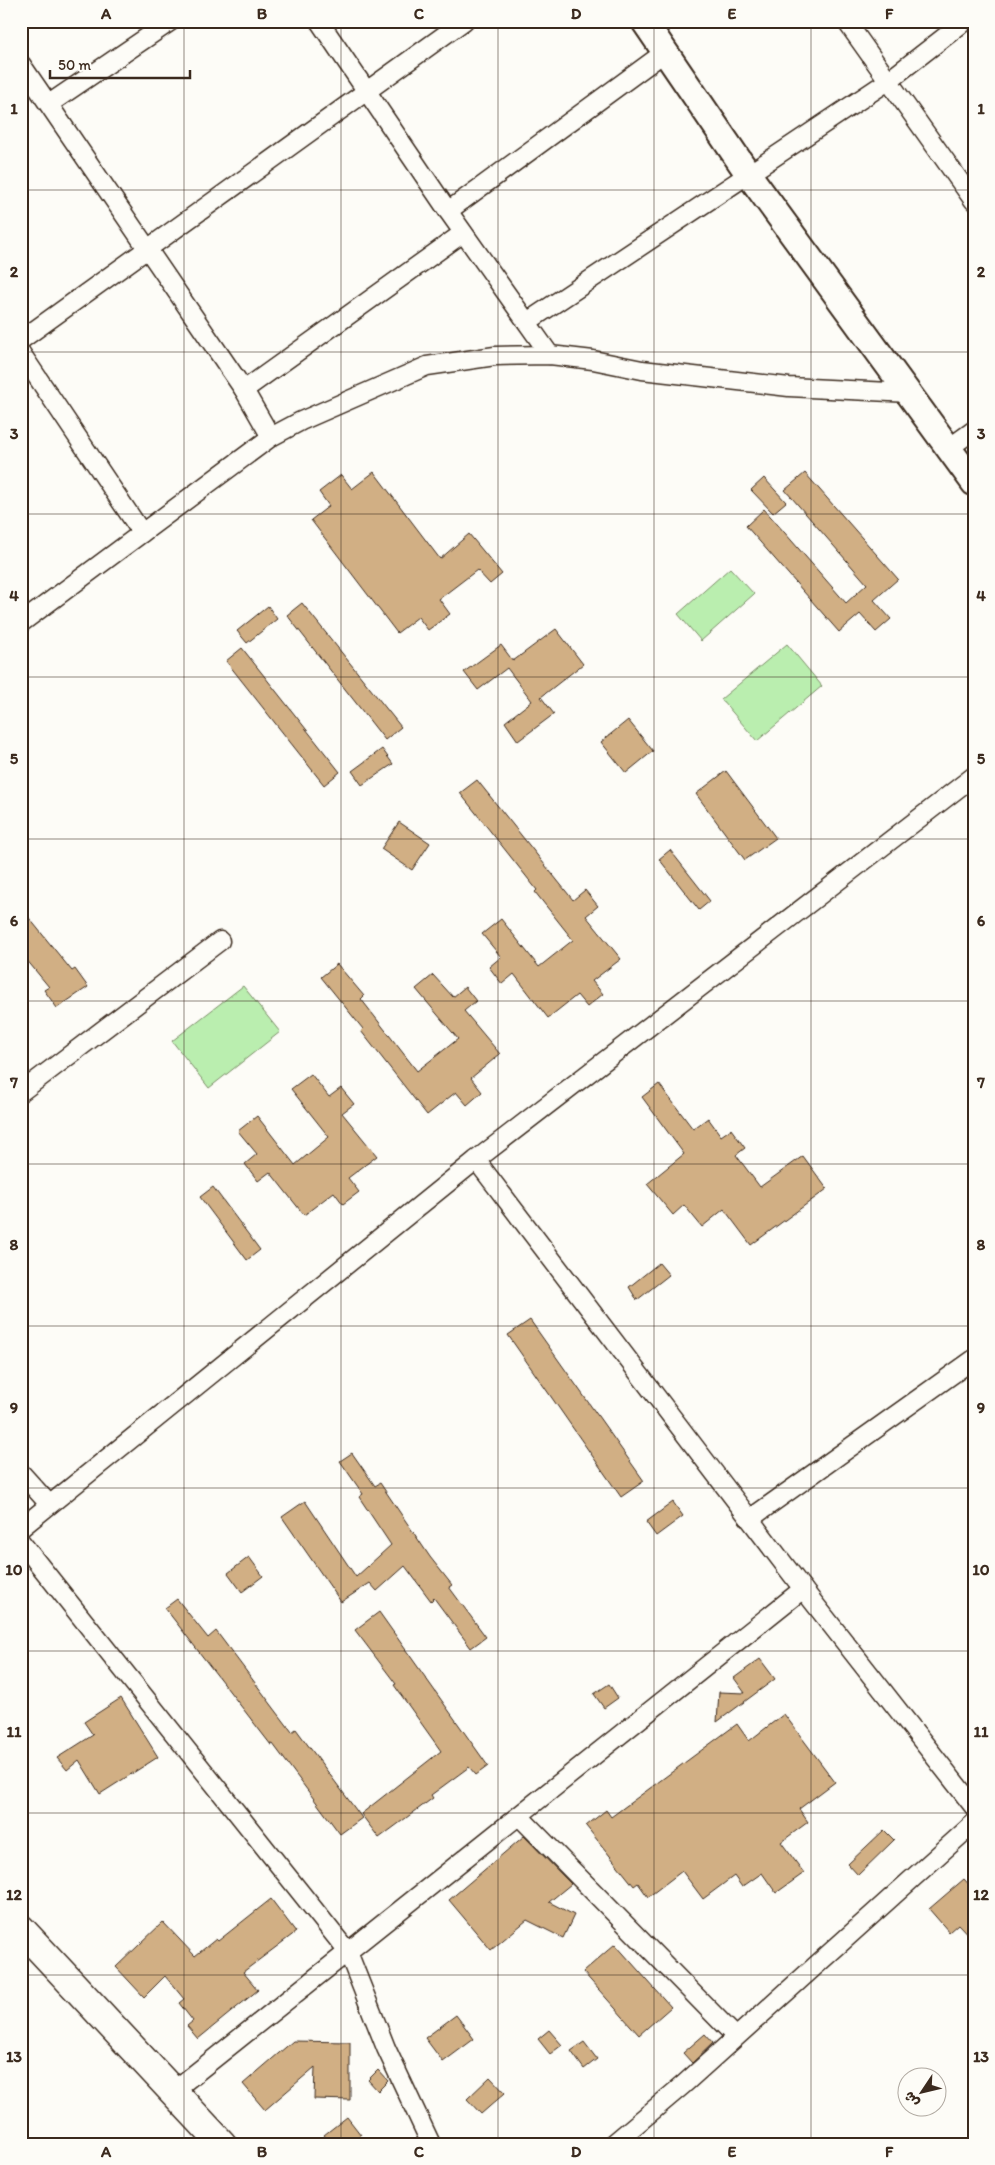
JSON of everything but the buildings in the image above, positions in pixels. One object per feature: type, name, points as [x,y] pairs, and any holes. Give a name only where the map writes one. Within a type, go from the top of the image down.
[{"type":"main road","points":[[21,1929],[222,2144]]},
{"type":"street","points":[[49,104],[171,21]]},
{"type":"street","points":[[319,21],[463,233],[550,355]]},
{"type":"street","points":[[21,340],[464,21]]},
{"type":"street","points":[[644,21],[749,175],[974,483]]},
{"type":"street","points":[[846,21],[974,202]]},
{"type":"street","points":[[527,322],[749,175],[888,80],[965,21]]},
{"type":"street","points":[[448,211],[665,52]]},
{"type":"street","points":[[21,64],[244,390],[271,437]]},
{"type":"street","points":[[244,390],[463,233]]},
{"type":"street","points":[[21,353],[142,532]]},
{"type":"street","points":[[21,622],[271,437],[301,421],[427,366],[495,356],[550,355],[593,360],[642,370],[750,383],[910,393]]},
{"type":"street","points":[[949,448],[974,430]]},
{"type":"street","points":[[21,1528],[476,1160],[972,781]]},
{"type":"street","points":[[21,1092],[220,941]]},
{"type":"street","points":[[476,1160],[804,1589],[974,1807]]},
{"type":"street","points":[[751,1518],[974,1359]]},
{"type":"street","points":[[21,1473],[49,1504]]},
{"type":"street","points":[[21,1542],[348,1952],[386,2048],[431,2144]]},
{"type":"street","points":[[172,2092],[804,1589]]},
{"type":"street","points":[[519,1816],[735,2036]]},
{"type":"street","points":[[613,2144],[683,2085],[735,2036],[974,1823]]},
{"type":"green space","points":[[730,568],[754,594],[701,641],[678,614]]},
{"type":"green space","points":[[787,644],[822,686],[757,741],[721,699]]},
{"type":"green space","points":[[243,986],[280,1032],[209,1088],[172,1041]]}]
